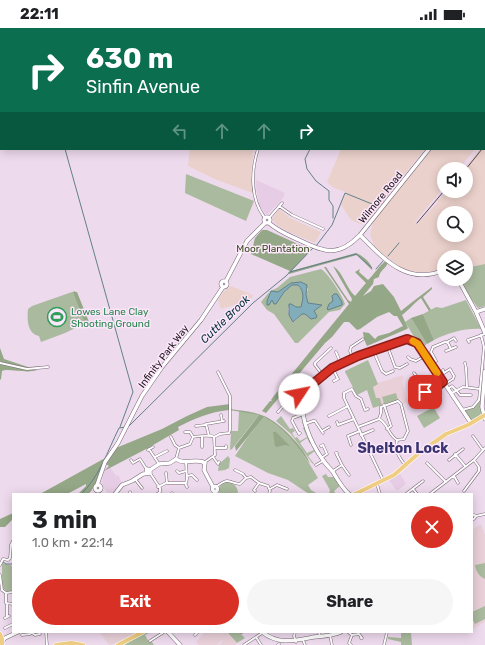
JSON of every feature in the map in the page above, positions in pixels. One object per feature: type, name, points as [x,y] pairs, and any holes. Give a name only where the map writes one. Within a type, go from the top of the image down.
[{"type":"main road","points":[[362,492],[397,473],[422,451],[446,434],[485,417]]},
{"type":"main road","points":[[118,645],[141,633]]},
{"type":"main road","points":[[0,634],[2,644]]},
{"type":"main road","points":[[56,645],[71,643],[83,645]]},
{"type":"street","points":[[258,150],[254,169],[253,186],[257,204],[267,220],[282,232],[311,246],[326,251],[339,250],[349,245],[360,234]]},
{"type":"street","name":"Wilmore Road","points":[[428,150],[360,234],[377,252],[401,270],[427,275],[437,272]]},
{"type":"street","points":[[267,220],[282,203]]},
{"type":"street","points":[[279,206],[292,215],[324,229]]},
{"type":"street","name":"Infinity Park Way","points":[[99,489],[99,480],[106,462],[152,381],[203,316],[223,287],[221,285],[222,282],[226,281],[247,241],[267,220]]},
{"type":"street","points":[[462,286],[476,312],[485,334],[468,340],[469,342]]},
{"type":"street","points":[[476,312],[485,309]]},
{"type":"street","points":[[480,335],[484,347],[482,407],[485,417]]},
{"type":"street","points":[[436,361],[431,352],[432,348],[454,338],[456,341]]},
{"type":"street","points":[[353,359],[350,351],[351,347],[363,339]]},
{"type":"street","points":[[349,493],[341,486],[309,437],[303,414],[305,395],[312,385],[332,368],[387,345],[404,340],[411,340],[417,343],[471,424]]},
{"type":"street","points":[[447,342],[451,349]]},
{"type":"street","points":[[387,345],[395,367],[400,368],[407,364]]},
{"type":"street","points":[[446,351],[456,347]]},
{"type":"street","points":[[323,375],[315,363],[329,349]]},
{"type":"street","points":[[373,350],[384,373],[394,371]]},
{"type":"street","points":[[336,352],[341,364]]},
{"type":"street","points":[[408,357],[416,361],[425,356]]},
{"type":"street","points":[[428,360],[433,356]]},
{"type":"street","points":[[464,362],[466,368],[467,387]]},
{"type":"street","points":[[0,363],[27,369],[48,367]]},
{"type":"street","points":[[332,368],[338,379],[334,381]]},
{"type":"street","points":[[422,406],[420,404],[416,404],[413,398],[414,397],[453,379],[454,376],[450,369],[444,373],[443,370]]},
{"type":"street","points":[[193,437],[214,437],[230,432],[230,396],[218,372]]},
{"type":"street","points":[[462,410],[473,407],[477,403],[482,389],[485,372]]},
{"type":"street","points":[[414,373],[427,390]]},
{"type":"street","points":[[305,377],[312,385]]},
{"type":"street","points":[[448,389],[452,386],[460,394],[471,395]]},
{"type":"street","points":[[293,387],[297,395]]},
{"type":"street","points":[[451,394],[462,387],[482,389]]},
{"type":"street","points":[[368,409],[365,410],[361,400],[356,396],[352,389],[344,393],[348,406],[383,481]]},
{"type":"street","points":[[424,392],[427,398]]},
{"type":"street","points":[[278,412],[284,404],[300,393],[305,395]]},
{"type":"street","points":[[358,427],[379,419],[381,407],[398,401],[401,403],[408,432],[403,440],[392,438],[383,421],[379,419]]},
{"type":"street","points":[[384,405],[391,426],[387,429]]},
{"type":"street","points":[[328,416],[348,406]]},
{"type":"street","points":[[300,433],[299,434],[292,420],[293,418],[303,414]]},
{"type":"street","points":[[198,422],[197,426],[206,425],[210,421],[223,421],[221,415]]},
{"type":"street","points":[[337,422],[338,425],[354,419]]},
{"type":"street","points":[[306,424],[315,421],[322,432],[329,427]]},
{"type":"street","points":[[206,425],[209,436]]},
{"type":"street","points":[[361,435],[373,430]]},
{"type":"street","points":[[186,431],[190,432],[193,437]]},
{"type":"street","points":[[351,445],[348,436],[360,431]]},
{"type":"street","points":[[432,493],[474,460],[484,449],[473,436]]},
{"type":"street","points":[[171,437],[172,442],[179,448]]},
{"type":"street","points":[[179,448],[190,444],[193,437]]},
{"type":"street","points":[[202,437],[202,447]]},
{"type":"street","points":[[176,459],[186,462],[191,460],[199,460],[205,462],[213,458],[216,454],[214,437]]},
{"type":"street","points":[[397,440],[397,453],[405,465]]},
{"type":"street","points":[[316,465],[327,454],[323,445],[321,446]]},
{"type":"street","points":[[153,447],[149,450],[159,464]]},
{"type":"street","points":[[115,493],[121,486],[159,464],[172,463],[176,459],[179,448]]},
{"type":"street","points":[[215,448],[226,448]]},
{"type":"street","points":[[449,460],[455,454],[464,449]]},
{"type":"street","points":[[155,457],[163,451],[167,451]]},
{"type":"street","points":[[337,453],[342,465],[349,475]]},
{"type":"street","points":[[455,454],[465,466]]},
{"type":"street","points":[[131,460],[133,464],[139,458],[158,487],[160,492],[158,493]]},
{"type":"street","points":[[213,458],[218,464]]},
{"type":"street","points":[[464,491],[480,469],[474,460]]},
{"type":"street","points":[[186,462],[187,480],[185,483],[187,487]]},
{"type":"street","points":[[205,462],[205,471],[214,491],[222,482],[227,480],[240,484],[246,478],[252,477],[260,483],[268,486],[270,489]]},
{"type":"street","points":[[427,463],[446,482]]},
{"type":"street","points":[[332,471],[342,465]]},
{"type":"street","points":[[236,469],[244,474],[246,478]]},
{"type":"street","points":[[178,473],[186,471]]},
{"type":"street","points":[[167,475],[167,483]]},
{"type":"street","points":[[187,476],[192,475],[196,478]]},
{"type":"street","points":[[454,476],[458,483]]},
{"type":"street","points":[[135,479],[142,488]]},
{"type":"street","points":[[407,493],[423,481]]},
{"type":"street","points":[[158,487],[167,483],[185,483]]},
{"type":"street","points":[[254,490],[260,483]]},
{"type":"street","points":[[377,484],[380,493]]},
{"type":"street","points":[[269,493],[270,489],[277,485],[284,486],[287,489]]},
{"type":"street","points":[[413,489],[416,493]]},
{"type":"street","points":[[473,519],[476,516],[485,514]]},
{"type":"street","points":[[0,565],[3,559],[8,560],[10,558],[12,543]]},
{"type":"street","points":[[0,575],[1,588],[6,593],[7,617]]},
{"type":"street","points":[[6,593],[12,592]]},
{"type":"street","points":[[7,604],[12,604]]},
{"type":"street","points":[[5,628],[12,624]]},
{"type":"street","points":[[0,634],[6,635],[12,633]]},
{"type":"street","points":[[2,644],[5,638],[16,633]]},
{"type":"street","points":[[22,635],[29,633]]},
{"type":"street","points":[[33,633],[35,635],[40,634]]},
{"type":"street","points":[[46,633],[47,645]]},
{"type":"street","points":[[150,641],[162,633]]},
{"type":"street","points":[[169,633],[180,645]]},
{"type":"street","points":[[246,645],[262,633]]},
{"type":"street","points":[[264,633],[270,640],[278,644],[288,644],[339,633]]},
{"type":"street","points":[[295,633],[296,642]]},
{"type":"street","points":[[319,633],[320,637]]},
{"type":"street","points":[[351,645],[349,643],[352,634],[358,633],[361,638]]},
{"type":"street","points":[[384,645],[387,633]]},
{"type":"street","points":[[330,635],[332,645]]},
{"type":"street","points":[[256,637],[262,645]]},
{"type":"street","points":[[303,640],[305,645]]},
{"type":"shaded area","points":[[190,150],[254,150],[252,155],[251,176],[253,193],[217,180],[188,166]]},
{"type":"shaded area","points":[[341,150],[424,150],[369,221],[360,224],[351,220],[341,205],[346,192],[334,188],[327,182]]},
{"type":"shaded area","points":[[431,150],[474,150],[465,162],[437,162],[437,198],[435,198],[415,222],[417,224],[438,202],[438,199],[439,200],[441,198],[473,198],[473,162],[470,162],[479,150],[485,150],[485,264],[473,267],[473,250],[437,250],[437,271],[417,272],[403,269],[375,248],[370,235],[373,222]]},
{"type":"shaded area","points":[[256,180],[285,193],[283,198],[268,214],[265,214],[259,204]]},
{"type":"shaded area","points":[[279,209],[290,218],[321,232],[315,243],[277,225],[272,219]]},
{"type":"shaded area","points":[[231,286],[253,295],[251,300],[221,309],[218,300],[224,291]]},
{"type":"shaded area","points":[[403,375],[404,379],[402,382],[408,402],[403,404],[401,399],[379,407],[372,385]]},
{"type":"shaded area","points":[[110,467],[116,476],[118,475],[122,483],[113,493],[108,493],[102,485],[104,471]]},
{"type":"shaded area","points":[[400,474],[406,484],[397,491],[389,480]]},
{"type":"shaded area","points":[[481,524],[485,535],[485,622],[473,628],[473,529]]},
{"type":"shaded area","points":[[100,633],[134,633],[135,635],[122,642],[109,645]]},
{"type":"shaded area","points":[[204,633],[227,633],[237,643],[235,645],[219,645],[223,639],[217,645],[199,645],[196,642]]},
{"type":"green space","points":[[186,174],[254,201],[246,221],[185,193]]},
{"type":"green space","name":"Moor Plantation","points":[[262,230],[267,230],[311,250],[291,271],[356,253],[367,260],[371,265],[372,270],[357,255],[289,274],[288,273],[290,271],[251,254],[255,238]]},
{"type":"green space","points":[[386,261],[388,262],[380,273],[379,277],[374,279],[373,284],[363,296],[371,291],[374,286],[383,284],[394,297],[401,311],[432,287],[432,289],[423,297],[431,310],[429,311],[421,298],[402,315],[408,328],[407,329],[367,346],[363,332],[369,333],[375,339],[378,336],[389,333],[403,326],[397,316],[394,316],[389,312],[377,317],[357,330],[349,322],[344,322],[266,413],[262,411],[270,401],[272,401],[271,400],[273,397],[349,304],[324,267],[326,267],[348,300],[351,302],[352,299],[333,266],[339,272],[355,296],[366,283],[355,272],[360,269],[359,272],[368,280]]},
{"type":"green space","points":[[485,264],[485,306],[478,308],[464,286],[473,286],[473,267]]},
{"type":"green space","points":[[321,269],[335,285],[345,304],[340,310],[329,312],[298,343],[295,343],[274,314],[267,310],[261,302],[270,291],[277,288],[290,277]],"holes":[[[302,282],[308,289],[306,295],[308,303],[322,305],[314,311],[316,318],[311,319],[305,314],[302,314],[294,322],[289,315],[288,308],[293,305],[298,308],[302,306],[304,294],[298,285],[292,285],[284,292],[276,304],[272,300],[267,305],[270,295],[269,293],[271,291],[278,292],[291,283]]]},
{"type":"green space","name":"Lowes Lane Clay Shooting Ground","points":[[75,291],[88,322],[41,342],[39,336],[35,335],[30,329],[28,309],[32,306]]},
{"type":"green space","points":[[73,292],[77,292],[89,322],[84,320]]},
{"type":"green space","points":[[466,300],[481,329],[469,329],[445,335],[434,340],[423,314],[436,307],[442,308]]},
{"type":"green space","points":[[423,314],[434,340],[427,344],[411,318]]},
{"type":"green space","points":[[411,318],[427,344],[421,348],[405,322]]},
{"type":"green space","points":[[0,348],[4,359],[28,367],[47,366],[30,369],[1,362]]},
{"type":"green space","points":[[368,360],[378,384],[373,387],[376,398],[380,398],[382,405],[373,408],[367,390],[357,395],[345,372]]},
{"type":"green space","points":[[0,364],[27,370],[37,370],[28,371],[5,370],[2,371],[0,380]]},
{"type":"green space","points":[[481,390],[483,390],[481,413],[480,416],[472,421],[464,412],[464,409],[473,407],[477,404],[480,398]]},
{"type":"green space","points":[[396,393],[398,400],[384,404],[382,397]]},
{"type":"green space","points":[[230,404],[229,410],[197,418],[178,427],[179,430],[104,471],[109,466],[106,464],[116,448],[162,429],[207,407]]},
{"type":"green space","points":[[434,408],[440,418],[424,428],[417,416]]},
{"type":"green space","points":[[230,409],[256,413],[270,419],[291,436],[303,451],[310,464],[290,438],[278,426],[264,417],[236,451],[235,446],[259,415]]},
{"type":"green space","points":[[239,411],[259,415],[230,450],[231,431],[238,431]]},
{"type":"green space","points":[[281,416],[290,429],[293,428],[295,431],[292,433],[295,438],[297,437],[300,441],[307,437],[303,428],[303,421],[307,436],[311,442],[310,444],[307,438],[300,443],[307,453],[314,450],[312,446],[318,454],[315,451],[308,456],[315,465],[312,463],[291,434],[276,421]]},
{"type":"green space","points":[[264,417],[281,429],[295,444],[318,478],[308,485],[311,490],[316,493],[308,493],[288,480],[268,473],[235,456]]},
{"type":"green space","points":[[273,432],[276,432],[290,446],[275,446]]},
{"type":"green space","points":[[228,456],[230,459],[229,468],[218,471],[219,464]]},
{"type":"green space","points":[[107,457],[96,483],[89,493],[79,493],[86,486],[86,484],[69,493],[42,493]]},
{"type":"green space","points":[[326,474],[328,477],[334,477],[340,486],[334,491],[335,493],[329,493],[330,490],[322,476]]},
{"type":"green space","points":[[227,482],[232,484],[237,489],[238,493],[219,493],[220,486]]},
{"type":"green space","points":[[12,513],[12,520],[5,527],[0,527],[0,519]]},
{"type":"green space","points":[[2,563],[12,566],[12,591],[7,592],[2,587]]},
{"type":"green space","points":[[485,563],[485,579],[478,574],[475,565]]},
{"type":"green space","points":[[485,606],[485,619],[475,624],[473,620],[473,612]]},
{"type":"green space","points":[[143,633],[149,633],[145,635],[149,642],[152,642],[154,645],[124,645]]},
{"type":"green space","points":[[228,633],[240,633],[245,638],[237,643]]},
{"type":"green space","points":[[401,633],[411,633],[412,645],[401,645],[401,642],[388,639],[388,637],[401,638]]},
{"type":"water","points":[[301,282],[307,285],[306,295],[308,303],[322,305],[314,311],[317,316],[316,318],[311,319],[305,314],[302,314],[293,322],[289,315],[289,304],[296,307],[301,307],[303,293],[298,285],[292,285],[284,292],[276,304],[274,304],[272,300],[269,305],[267,305],[271,291],[278,292],[291,283]]},
{"type":"water","points":[[337,294],[342,302],[342,305],[328,310],[329,304],[333,301],[332,296]]},
{"type":"waterway","points":[[65,150],[133,392],[120,427]]},
{"type":"waterway","name":"Cuttle Brook","points":[[310,150],[305,159],[307,169],[316,181],[329,191],[329,200],[333,206],[333,218]]},
{"type":"waterway","points":[[316,246],[332,225],[345,193],[372,204]]},
{"type":"waterway","points":[[388,256],[399,243]]},
{"type":"waterway","name":"Cuttle Brook","points":[[129,426],[253,303],[286,276],[313,248]]},
{"type":"waterway","points":[[290,272],[356,254],[372,268]]},
{"type":"waterway","points":[[376,269],[383,261]]},
{"type":"waterway","name":"Cuttle Brook","points":[[82,493],[98,472],[119,428],[126,427]]},
{"type":"waterway","name":"Cuttle Brook","points":[[3,562],[6,564],[12,564]]},
{"type":"railway","points":[[472,162],[481,150]]},
{"type":"railway","points":[[417,223],[438,198]]},
{"type":"slow traffic","points":[[413,341],[418,344],[437,373]]},
{"type":"place","name":"Lowes Lane Clay Shooting Ground","points":[[57,317]]},
{"type":"district","name":"Shelton Lock","points":[[403,448]]},
{"type":"route","points":[[299,394],[305,395],[315,382],[332,368],[358,356],[407,339],[417,343],[443,382],[439,386],[425,392]]}]
